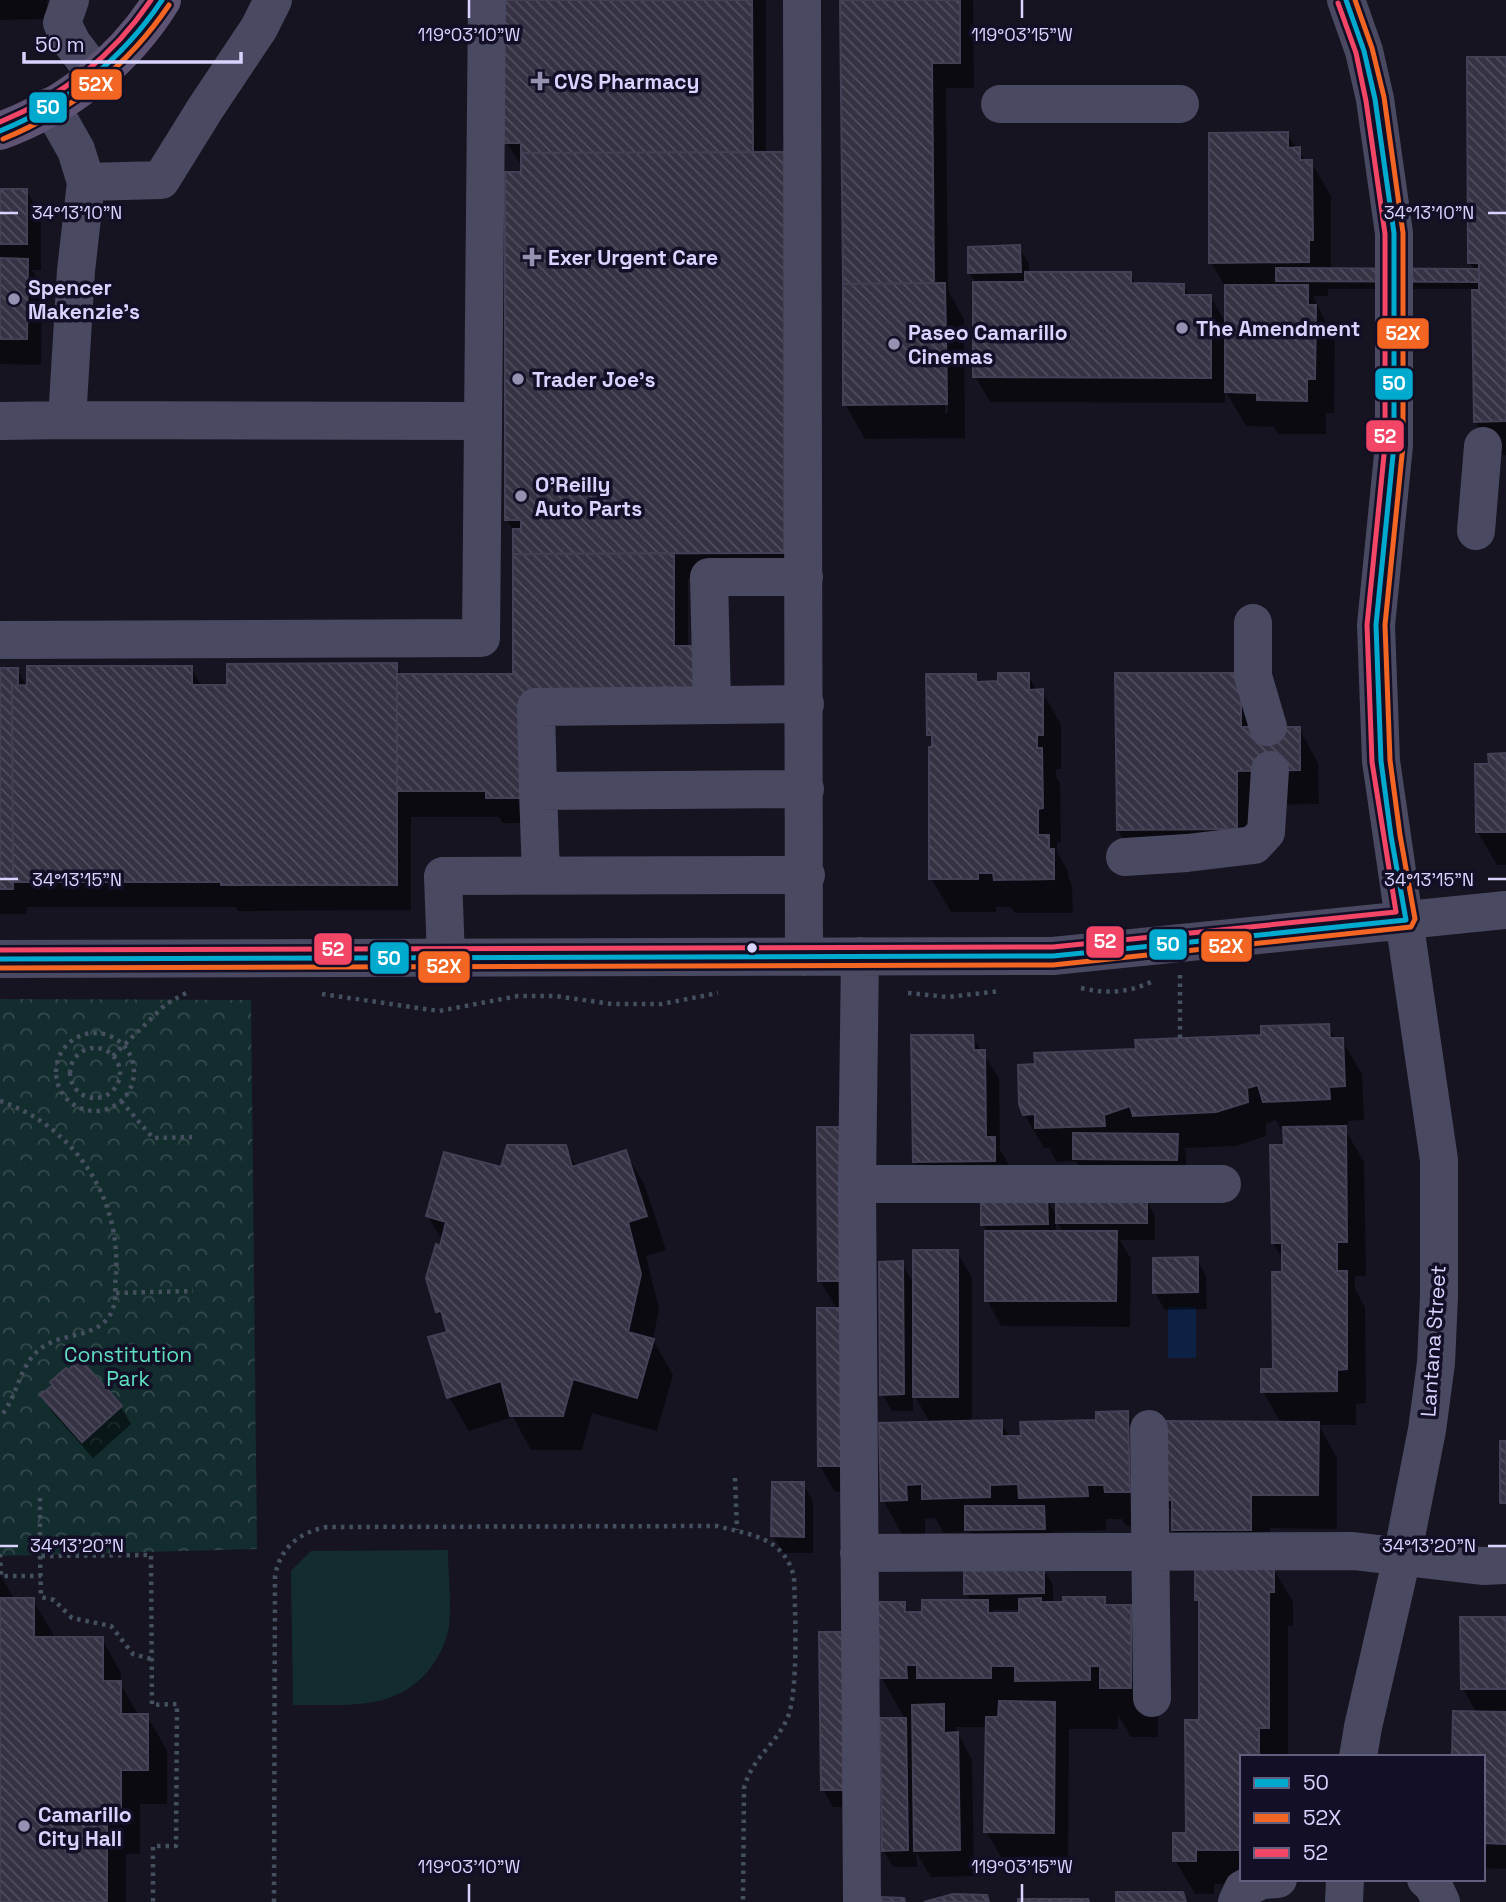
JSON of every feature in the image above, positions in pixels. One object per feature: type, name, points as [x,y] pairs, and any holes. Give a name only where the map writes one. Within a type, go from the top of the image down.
[{"type":"main road","points":[[0,131],[73,94],[97,76],[139,31],[162,0]]},
{"type":"street","points":[[69,0],[62,23],[72,43],[97,76]]},
{"type":"street","points":[[86,182],[161,180],[259,28],[273,0]]},
{"type":"street","points":[[0,640],[481,638],[487,0]]},
{"type":"street","points":[[802,0],[806,875],[804,957]]},
{"type":"street","name":"Lantana Street","points":[[1346,0],[1364,51],[1375,99],[1394,233],[1394,445],[1376,625],[1381,761],[1438,1160],[1439,1297],[1436,1363],[1427,1430],[1358,1755]]},
{"type":"street","points":[[1000,104],[1180,104]]},
{"type":"street","points":[[51,106],[76,150],[86,182],[76,271],[67,420]]},
{"type":"street","points":[[0,421],[483,421]]},
{"type":"street","points":[[1476,531],[1483,446]]},
{"type":"street","points":[[712,705],[709,577],[804,577]]},
{"type":"street","points":[[1253,623],[1253,676],[1268,727]]},
{"type":"street","points":[[541,875],[536,707],[805,704]]},
{"type":"street","points":[[1125,857],[1254,845],[1266,832],[1270,770]]},
{"type":"street","points":[[538,791],[805,789]]},
{"type":"street","points":[[446,958],[443,876],[806,875]]},
{"type":"street","points":[[0,959],[804,957],[860,975],[1506,910]]},
{"type":"street","points":[[860,975],[857,1184],[862,1902]]},
{"type":"street","points":[[857,1184],[1222,1184]]},
{"type":"street","points":[[1149,1429],[1152,1698]]},
{"type":"street","points":[[859,1553],[1353,1551],[1482,1566],[1506,1565]]},
{"type":"street","points":[[1237,1902],[1242,1889],[1260,1881]]},
{"type":"street","points":[[1344,1902],[1345,1881]]},
{"type":"street","points":[[1428,1881],[1441,1902]]},
{"type":"path","points":[[1169,977],[1180,974],[1180,1038]]},
{"type":"path","points":[[860,975],[888,990],[963,996],[1011,988]]},
{"type":"path","points":[[1079,988],[1114,992],[1135,990],[1157,979]]},
{"type":"path","points":[[113,1056],[166,1004],[193,990]]},
{"type":"path","points":[[319,993],[439,1011],[518,996],[555,996],[612,1004],[662,1004],[720,992]]},
{"type":"path","points":[[96,1033],[111,1037],[124,1046],[132,1059],[134,1074],[131,1089],[121,1101],[108,1110],[93,1112],[78,1108],[61,1093],[55,1071],[58,1056],[68,1044],[81,1036],[96,1033]]},
{"type":"path","points":[[98,1048],[113,1056],[119,1066],[120,1076],[110,1093],[91,1097],[75,1088],[70,1070],[73,1060],[80,1053],[98,1048]]},
{"type":"path","points":[[0,1101],[41,1119],[81,1156],[106,1204],[117,1258],[113,1310],[101,1325],[50,1342],[30,1358],[7,1408],[0,1417]]},
{"type":"path","points":[[121,1101],[153,1138],[192,1137]]},
{"type":"path","points":[[116,1293],[193,1291]]},
{"type":"path","points":[[735,1478],[737,1530]]},
{"type":"path","points":[[40,1498],[41,1597],[54,1600],[72,1618],[111,1626],[133,1654],[151,1659]]},
{"type":"path","points":[[274,1902],[275,1576],[278,1561],[288,1545],[310,1531],[327,1527],[717,1526],[737,1530],[772,1544],[787,1559],[794,1577],[793,1703],[781,1731],[749,1770],[744,1788],[743,1902]]},
{"type":"path","points":[[0,1554],[1,1576],[41,1576]]},
{"type":"path","points":[[40,1556],[151,1555],[152,1705],[177,1704],[176,1846],[153,1846],[153,1902]]},
{"type":"green space","name":"Constitution Park","points":[[0,999],[251,1000],[257,1549],[0,1556]]},
{"type":"green space","points":[[448,1550],[448,1631],[443,1647],[432,1666],[418,1681],[403,1692],[369,1703],[293,1705],[291,1571],[311,1551]]},
{"type":"water","points":[[1168,1307],[1196,1307],[1196,1358],[1168,1358]]},
{"type":"building","points":[[504,0],[752,0],[753,152],[521,153],[521,143],[504,143]]},
{"type":"building","points":[[840,0],[960,0],[960,63],[932,63],[934,283],[843,284]]},
{"type":"building","points":[[1467,57],[1506,57],[1506,421],[1474,422],[1472,290],[1479,290],[1479,263],[1468,263]]},
{"type":"building","points":[[1288,132],[1288,148],[1300,147],[1300,160],[1312,160],[1313,240],[1309,240],[1309,262],[1209,263],[1209,133]]},
{"type":"building","points":[[784,152],[784,553],[513,554],[513,529],[521,529],[521,520],[505,520],[505,172],[521,172],[521,153]]},
{"type":"building","points":[[0,189],[27,189],[27,244],[0,244]]},
{"type":"building","points":[[1020,245],[1021,272],[968,273],[968,247]]},
{"type":"building","name":"Spencer Makenzie's","points":[[0,258],[28,259],[27,339],[0,339]]},
{"type":"building","points":[[1276,268],[1479,269],[1479,282],[1276,281]]},
{"type":"building","points":[[1025,272],[1131,272],[1131,283],[1184,284],[1184,295],[1211,295],[1211,378],[973,377],[973,282],[1025,282]]},
{"type":"building","name":"Paseo Camarillo Cinemas","points":[[945,283],[947,404],[843,405],[843,284]]},
{"type":"building","points":[[1225,285],[1308,285],[1308,305],[1316,305],[1315,379],[1307,379],[1307,401],[1257,400],[1257,393],[1225,392]]},
{"type":"building","points":[[674,553],[674,646],[695,646],[695,688],[530,689],[513,674],[513,554]]},
{"type":"building","points":[[397,663],[397,885],[13,882],[12,686],[27,685],[27,666],[192,666],[192,685],[227,685],[227,664]]},
{"type":"building","points":[[0,668],[18,668],[18,686],[12,686],[13,889],[0,889]]},
{"type":"building","points":[[998,673],[1029,673],[1029,690],[1043,689],[1043,735],[1037,735],[1037,748],[1042,748],[1043,808],[1038,809],[1038,835],[1049,835],[1049,849],[1054,849],[1054,879],[994,880],[993,873],[978,873],[978,879],[929,879],[929,747],[932,747],[932,735],[927,735],[926,674],[976,674],[976,682],[998,681]]},
{"type":"building","points":[[1115,673],[1241,673],[1241,727],[1300,727],[1300,770],[1237,771],[1237,829],[1117,830]]},
{"type":"building","points":[[397,674],[513,674],[530,689],[530,798],[486,798],[486,791],[397,791]]},
{"type":"building","points":[[1506,753],[1506,832],[1476,832],[1475,764],[1489,764],[1488,754]]},
{"type":"building","points":[[1329,1024],[1330,1038],[1343,1038],[1345,1086],[1329,1087],[1330,1099],[1263,1102],[1258,1085],[1247,1088],[1248,1102],[1216,1112],[1133,1116],[1130,1106],[1104,1115],[1105,1126],[1035,1128],[1035,1114],[1023,1115],[1019,1104],[1018,1065],[1035,1064],[1034,1053],[1136,1049],[1135,1040],[1261,1035],[1261,1026]]},
{"type":"building","points":[[911,1035],[973,1035],[974,1050],[985,1050],[986,1137],[995,1137],[995,1161],[913,1162]]},
{"type":"building","points":[[1346,1126],[1347,1242],[1337,1242],[1337,1271],[1347,1271],[1347,1369],[1337,1370],[1337,1391],[1261,1392],[1261,1369],[1273,1369],[1272,1272],[1282,1272],[1282,1243],[1272,1243],[1270,1145],[1284,1145],[1283,1127]]},
{"type":"building","points":[[817,1127],[842,1127],[843,1281],[818,1281]]},
{"type":"building","points":[[1073,1133],[1178,1134],[1177,1160],[1073,1159]]},
{"type":"building","points":[[507,1145],[566,1145],[572,1167],[626,1150],[647,1216],[628,1222],[641,1274],[628,1332],[654,1339],[637,1398],[573,1379],[563,1416],[510,1416],[501,1381],[447,1398],[428,1337],[447,1332],[441,1311],[436,1312],[426,1278],[436,1244],[440,1246],[446,1222],[426,1216],[444,1152],[501,1167]]},
{"type":"building","points":[[1047,1196],[1048,1224],[981,1225],[981,1197]]},
{"type":"building","points":[[1147,1197],[1147,1223],[1056,1223],[1056,1198]]},
{"type":"building","points":[[985,1231],[1117,1231],[1116,1301],[985,1301]]},
{"type":"building","points":[[913,1250],[958,1250],[958,1397],[913,1397]]},
{"type":"building","points":[[1198,1257],[1198,1292],[1153,1293],[1153,1258]]},
{"type":"building","points":[[903,1261],[904,1394],[880,1395],[879,1262]]},
{"type":"building","points":[[817,1308],[843,1308],[844,1466],[818,1466]]},
{"type":"building","points":[[79,1358],[122,1406],[82,1442],[40,1395],[53,1385],[50,1382],[66,1368],[69,1370]]},
{"type":"building","points":[[1128,1411],[1130,1492],[1105,1492],[1104,1485],[1087,1485],[1088,1496],[1019,1498],[1018,1484],[990,1485],[990,1497],[922,1499],[922,1484],[906,1485],[907,1500],[881,1501],[879,1423],[1002,1420],[1002,1436],[1021,1436],[1020,1422],[1096,1420],[1096,1412]]},
{"type":"building","points":[[1162,1421],[1319,1422],[1318,1495],[1251,1495],[1251,1530],[1172,1530],[1172,1500],[1162,1500]]},
{"type":"building","points":[[1500,1441],[1506,1441],[1506,1503],[1500,1503]]},
{"type":"building","points":[[772,1482],[804,1482],[804,1537],[771,1536]]},
{"type":"building","points":[[965,1506],[1044,1506],[1045,1529],[965,1530]]},
{"type":"building","points":[[1195,1566],[1274,1566],[1274,1592],[1269,1592],[1269,1728],[1259,1728],[1259,1755],[1240,1755],[1240,1850],[1196,1850],[1196,1861],[1173,1861],[1173,1833],[1186,1833],[1185,1720],[1199,1720],[1199,1600],[1195,1600]]},
{"type":"building","points":[[964,1567],[1044,1567],[1044,1593],[964,1594]]},
{"type":"building","points":[[1063,1597],[1105,1597],[1105,1605],[1131,1605],[1131,1688],[1100,1688],[1100,1666],[1090,1666],[1090,1680],[1015,1681],[1015,1666],[991,1666],[991,1678],[917,1678],[917,1665],[906,1665],[907,1678],[879,1678],[878,1602],[905,1602],[905,1612],[922,1612],[922,1600],[988,1600],[988,1613],[1019,1613],[1019,1599],[1041,1598],[1041,1602],[1063,1602]]},
{"type":"building","points":[[0,1598],[34,1598],[34,1637],[103,1637],[103,1681],[121,1681],[121,1714],[148,1714],[148,1770],[121,1770],[121,1821],[107,1821],[107,1902],[0,1902]]},
{"type":"building","points":[[1460,1617],[1506,1617],[1506,1689],[1461,1689]]},
{"type":"building","points":[[819,1632],[842,1632],[845,1790],[821,1790]]},
{"type":"building","points":[[999,1701],[1055,1702],[1054,1833],[984,1832],[986,1717],[998,1717]]},
{"type":"building","points":[[944,1704],[944,1733],[958,1732],[960,1850],[914,1851],[912,1705]]},
{"type":"building","points":[[1453,1711],[1506,1712],[1506,1844],[1485,1843],[1485,1755],[1452,1755]]},
{"type":"building","points":[[880,1718],[906,1718],[908,1850],[882,1851]]},
{"type":"building","points":[[1116,1892],[1183,1892],[1186,1902],[1116,1902]]},
{"type":"building","points":[[953,1894],[987,1895],[989,1902],[924,1902]]},
{"type":"building","points":[[880,1897],[904,1898],[905,1902],[880,1902]]},
{"type":"building","points":[[1018,1899],[1088,1899],[1089,1902],[1018,1902]]},
{"type":"transit line","name":"52","points":[[0,122],[45,100],[85,72],[120,39],[151,0]]},
{"type":"transit line","name":"50","points":[[0,131],[48,107],[91,78],[129,42],[162,0]]},
{"type":"transit line","name":"50","points":[[0,959],[1053,956],[1406,920],[1381,761],[1376,625],[1394,445],[1394,233],[1375,99],[1364,51],[1346,0]]},
{"type":"transit line","name":"52X","points":[[0,968],[1053,965],[1411,927],[1415,919],[1390,760],[1385,625],[1403,445],[1403,233],[1384,97],[1372,48],[1355,0]]},
{"type":"transit line","name":"52","points":[[0,950],[1053,947],[1396,912],[1372,762],[1367,625],[1385,445],[1385,234],[1366,101],[1356,53],[1338,3]]},
{"type":"transit line","name":"52X","points":[[3,139],[53,115],[96,84],[135,48],[169,5]]},
{"type":"place","name":"CVS Pharmacy","points":[[540,81]]},
{"type":"place","name":"Exer Urgent Care","points":[[532,257]]},
{"type":"place","name":"Spencer Makenzie's","points":[[14,299]]},
{"type":"place","name":"The Amendment","points":[[1182,328]]},
{"type":"place","name":"Paseo Camarillo Cinemas","points":[[894,344]]},
{"type":"place","name":"Trader Joe's","points":[[518,379]]},
{"type":"place","name":"O'Reilly Auto Parts","points":[[521,496]]},
{"type":"place","name":"Camarillo City Hall","points":[[24,1826]]}]
